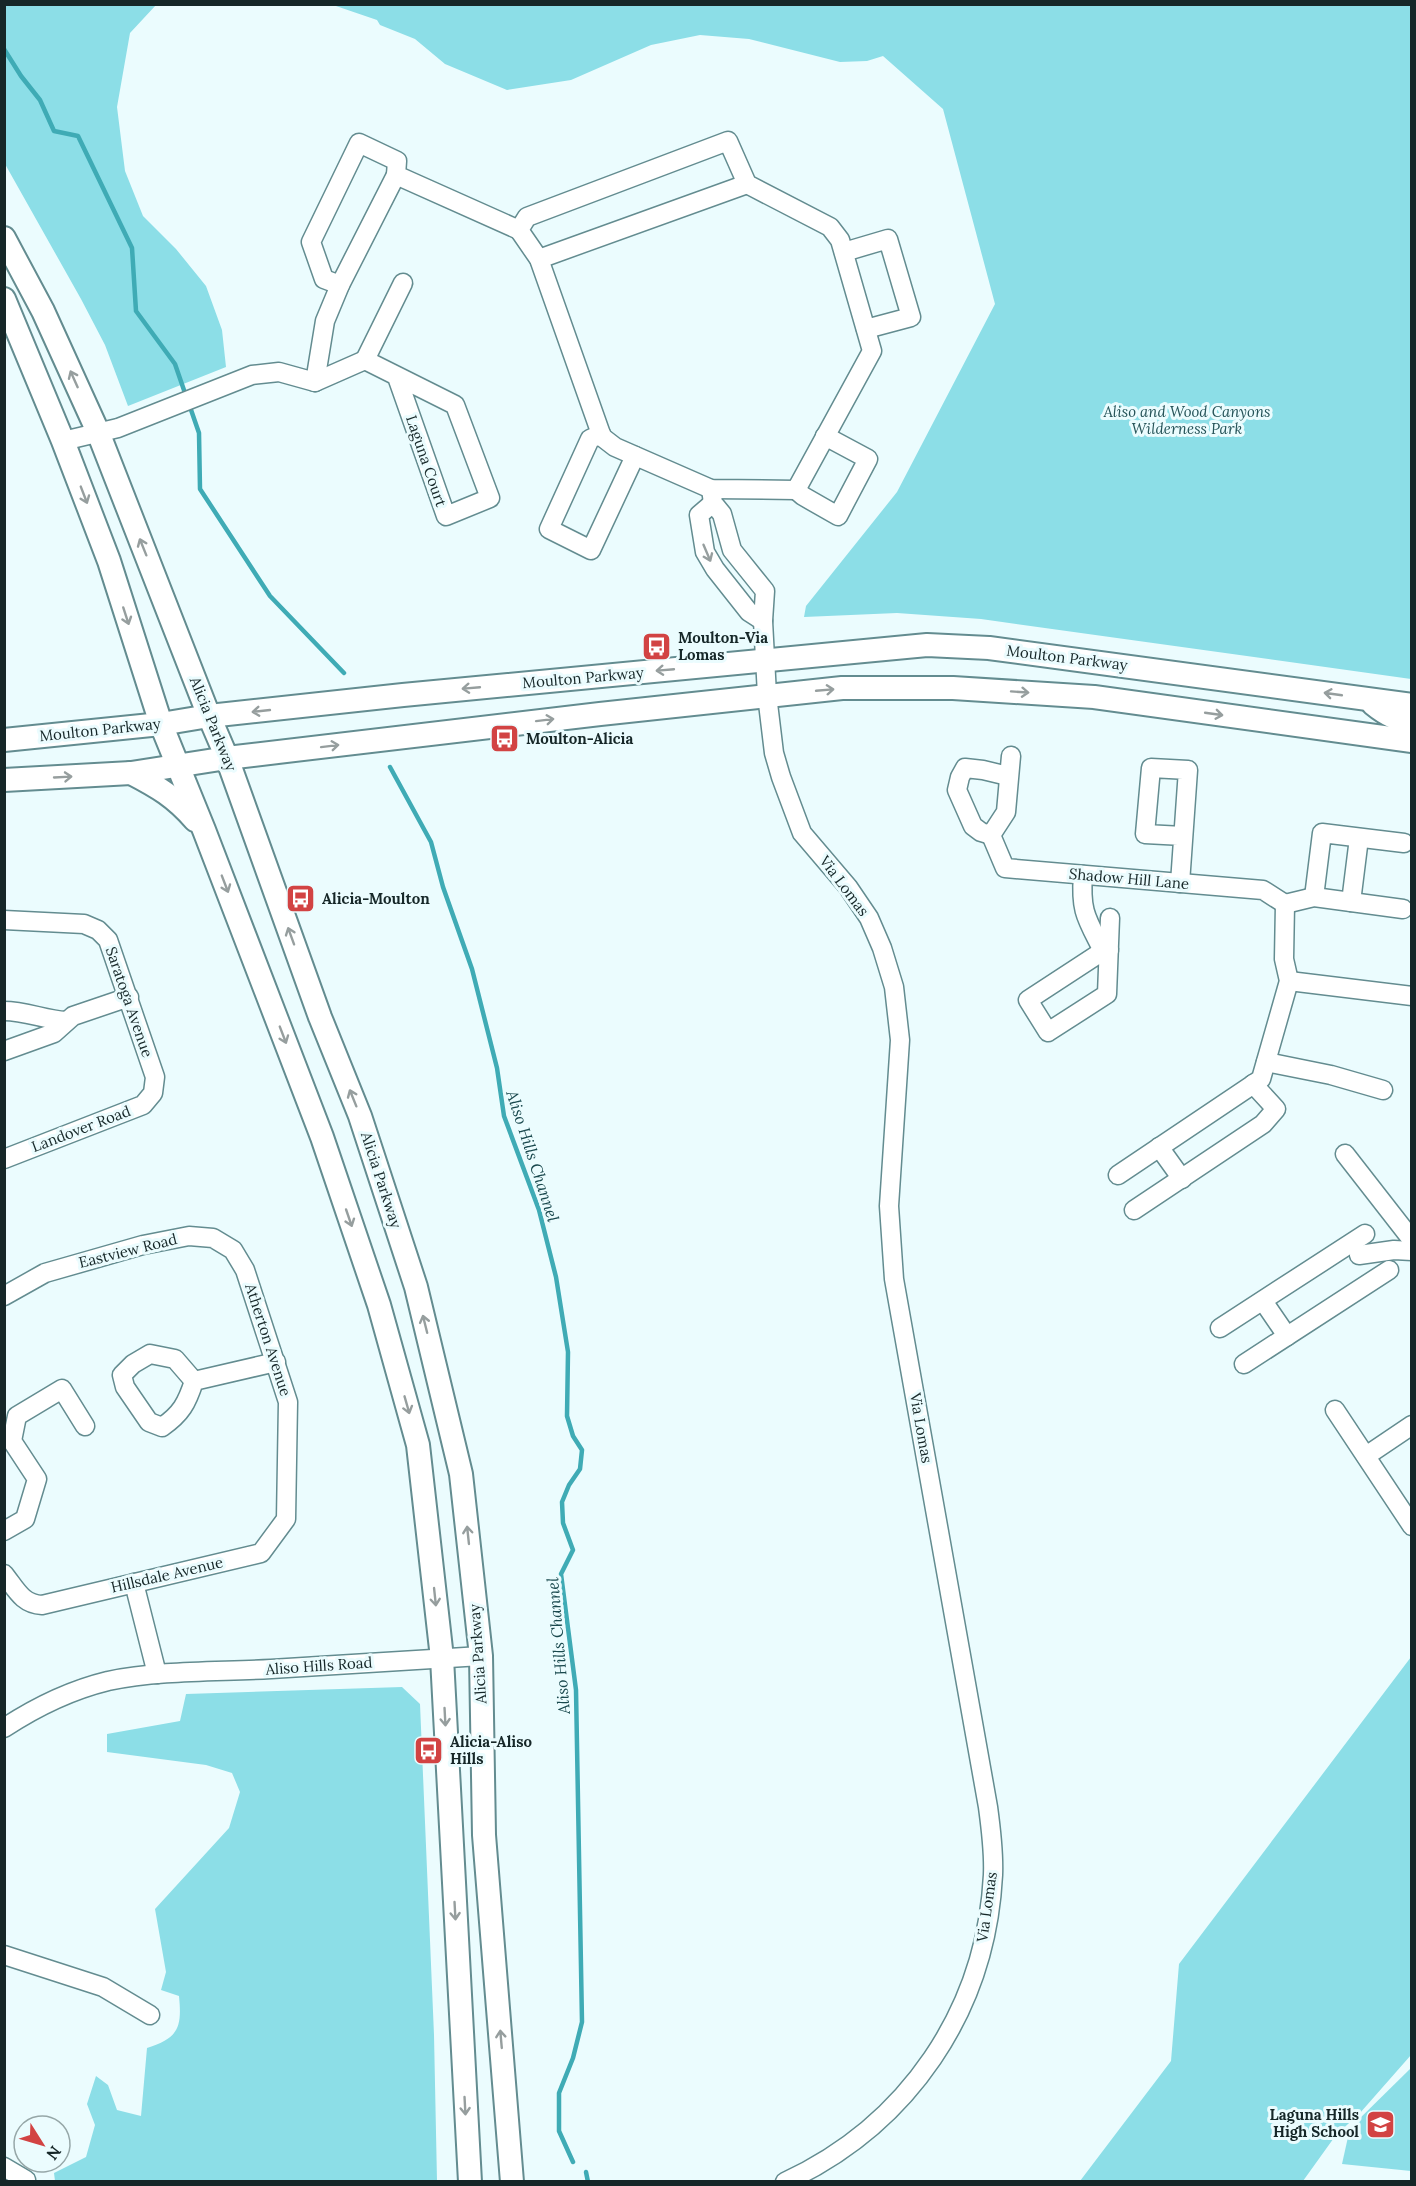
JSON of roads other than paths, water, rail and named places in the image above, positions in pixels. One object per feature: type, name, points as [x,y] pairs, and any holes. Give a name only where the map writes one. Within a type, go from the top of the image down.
[{"type":"main road","name":"Alicia Parkway","points":[[4,238],[44,311],[98,432],[227,758],[320,1017],[360,1116],[416,1287],[461,1474],[481,1656],[484,1835],[512,2181]]},
{"type":"main road","points":[[4,299],[63,441],[109,561],[161,724],[322,1137],[379,1305],[418,1445],[442,1658],[470,2181]]},
{"type":"main road","name":"Moulton Parkway","points":[[4,740],[403,695],[927,645],[989,648],[1412,705]]},
{"type":"main road","points":[[4,780],[131,773],[227,758],[842,688],[894,687],[1094,697],[1412,741]]},
{"type":"main road","points":[[1366,698],[1385,713],[1412,722]]},
{"type":"main road","points":[[131,773],[164,789],[180,802],[204,830]]},
{"type":"street","points":[[519,230],[527,216],[729,141],[747,184],[830,227],[840,240],[872,351],[796,490]]},
{"type":"street","points":[[315,382],[325,321],[340,285],[396,175],[397,160],[359,143],[311,242],[324,279],[340,285]]},
{"type":"street","points":[[396,175],[519,230],[539,259],[602,437],[615,447],[712,496],[796,490],[837,516],[868,459],[825,436]]},
{"type":"street","points":[[539,259],[747,184]]},
{"type":"street","points":[[844,252],[888,239],[911,317],[866,329]]},
{"type":"street","points":[[63,441],[118,428],[248,376],[279,372],[315,382],[364,360],[403,284]]},
{"type":"street","name":"Laguna Court","points":[[364,360],[455,405],[490,498],[446,516],[397,377]]},
{"type":"street","points":[[601,434],[590,440],[549,529],[591,550],[635,456]]},
{"type":"street","points":[[712,496],[699,515],[705,552],[721,577],[749,612],[763,621]]},
{"type":"street","name":"Via Lomas","points":[[712,496],[722,514],[732,550],[765,591],[763,621],[767,695],[774,753],[781,777],[802,833],[848,888],[868,918],[882,948],[894,987],[900,1040],[889,1206],[890,1245],[902,1329],[987,1796],[993,1849],[992,1890],[986,1936],[963,2002],[942,2044],[913,2085],[875,2125],[825,2162],[785,2181]]},
{"type":"street","points":[[991,835],[1006,812],[1011,756]]},
{"type":"street","name":"Shadow Hill Lane","points":[[1008,776],[965,768],[957,790],[973,826],[991,835],[1005,868],[1263,890],[1285,904]]},
{"type":"street","points":[[1314,897],[1322,833],[1404,843]]},
{"type":"street","points":[[1180,883],[1183,836]]},
{"type":"street","points":[[1351,902],[1359,838]]},
{"type":"street","points":[[1083,875],[1081,898],[1084,913],[1106,950]]},
{"type":"street","points":[[1118,1175],[1260,1079],[1289,981],[1284,959],[1285,904],[1314,897],[1403,909]]},
{"type":"street","points":[[1106,950],[1028,1000],[1048,1032],[1107,994],[1106,950],[1110,918]]},
{"type":"street","name":"Saratoga Avenue","points":[[4,920],[84,924],[98,930],[108,940],[155,1077],[153,1093]]},
{"type":"street","points":[[1289,981],[1412,996]]},
{"type":"street","points":[[4,1051],[54,1033],[74,1016],[129,997]]},
{"type":"street","points":[[4,1011],[20,1011],[49,1020],[66,1021]]},
{"type":"street","points":[[1266,1062],[1330,1075],[1383,1090]]},
{"type":"street","points":[[1134,1210],[1263,1124],[1276,1109],[1253,1084]]},
{"type":"street","name":"Landover Road","points":[[4,1159],[143,1105],[153,1093]]},
{"type":"street","points":[[1159,1148],[1182,1179]]},
{"type":"street","points":[[1345,1154],[1412,1240]]},
{"type":"street","name":"Eastview Road","points":[[4,1296],[45,1273],[143,1245],[189,1236],[213,1238],[233,1250],[245,1270]]},
{"type":"street","points":[[1220,1328],[1358,1244],[1412,1251]]},
{"type":"street","points":[[1358,1244],[1361,1266],[1369,1283]]},
{"type":"street","name":"Atherton Avenue","points":[[245,1270],[288,1402],[286,1519]]},
{"type":"street","points":[[1244,1364],[1389,1270]]},
{"type":"street","points":[[1263,1300],[1287,1336]]},
{"type":"street","points":[[194,1381],[276,1362]]},
{"type":"street","points":[[4,1531],[25,1519],[37,1479],[12,1441],[17,1416],[62,1389],[85,1426]]},
{"type":"street","points":[[1335,1410],[1412,1526]]},
{"type":"street","points":[[1366,1456],[1412,1425]]},
{"type":"street","name":"Hillsdale Avenue","points":[[4,1574],[23,1599],[32,1605],[42,1605],[261,1553],[286,1519]]},
{"type":"street","points":[[134,1583],[157,1674]]},
{"type":"street","name":"Aliso Hills Road","points":[[4,1728],[26,1714],[69,1693],[108,1682],[157,1674],[208,1673],[481,1656]]},
{"type":"street","points":[[4,1955],[104,1987],[150,2015]]},
{"type":"street","points":[[4,2167],[26,2180]]},
{"type":"waterway","name":"Aliso Hills Channel","points":[[4,49],[40,100],[54,131],[78,136],[132,248],[136,311],[175,364],[186,396]]},
{"type":"waterway","name":"Aliso Hills Channel","points":[[189,404],[199,433],[200,489],[270,596],[344,673]]},
{"type":"waterway","name":"Aliso Hills Channel","points":[[390,767],[431,842],[443,887],[472,969],[497,1068],[504,1116],[539,1210],[556,1277],[568,1352],[567,1416],[573,1436],[582,1450],[580,1469],[569,1485],[562,1502],[563,1523],[573,1550],[561,1574],[576,1690],[582,2022],[573,2058],[559,2093],[559,2131],[573,2162]]},
{"type":"waterway","name":"Aliso Hills Channel","points":[[586,2172],[588,2182]]},
{"type":"place","name":"Moulton-Via Lomas","points":[[657,647]]},
{"type":"place","name":"Moulton-Alicia","points":[[505,739]]},
{"type":"place","name":"Alicia-Moulton","points":[[301,899]]},
{"type":"place","name":"Alicia-Aliso Hills","points":[[429,1751]]},
{"type":"place","name":"Laguna Hills High School","points":[[1380,2124]]},
{"type":"park label","name":"Aliso and Wood Canyons Wilderness Park","points":[[1187,420]]}]
